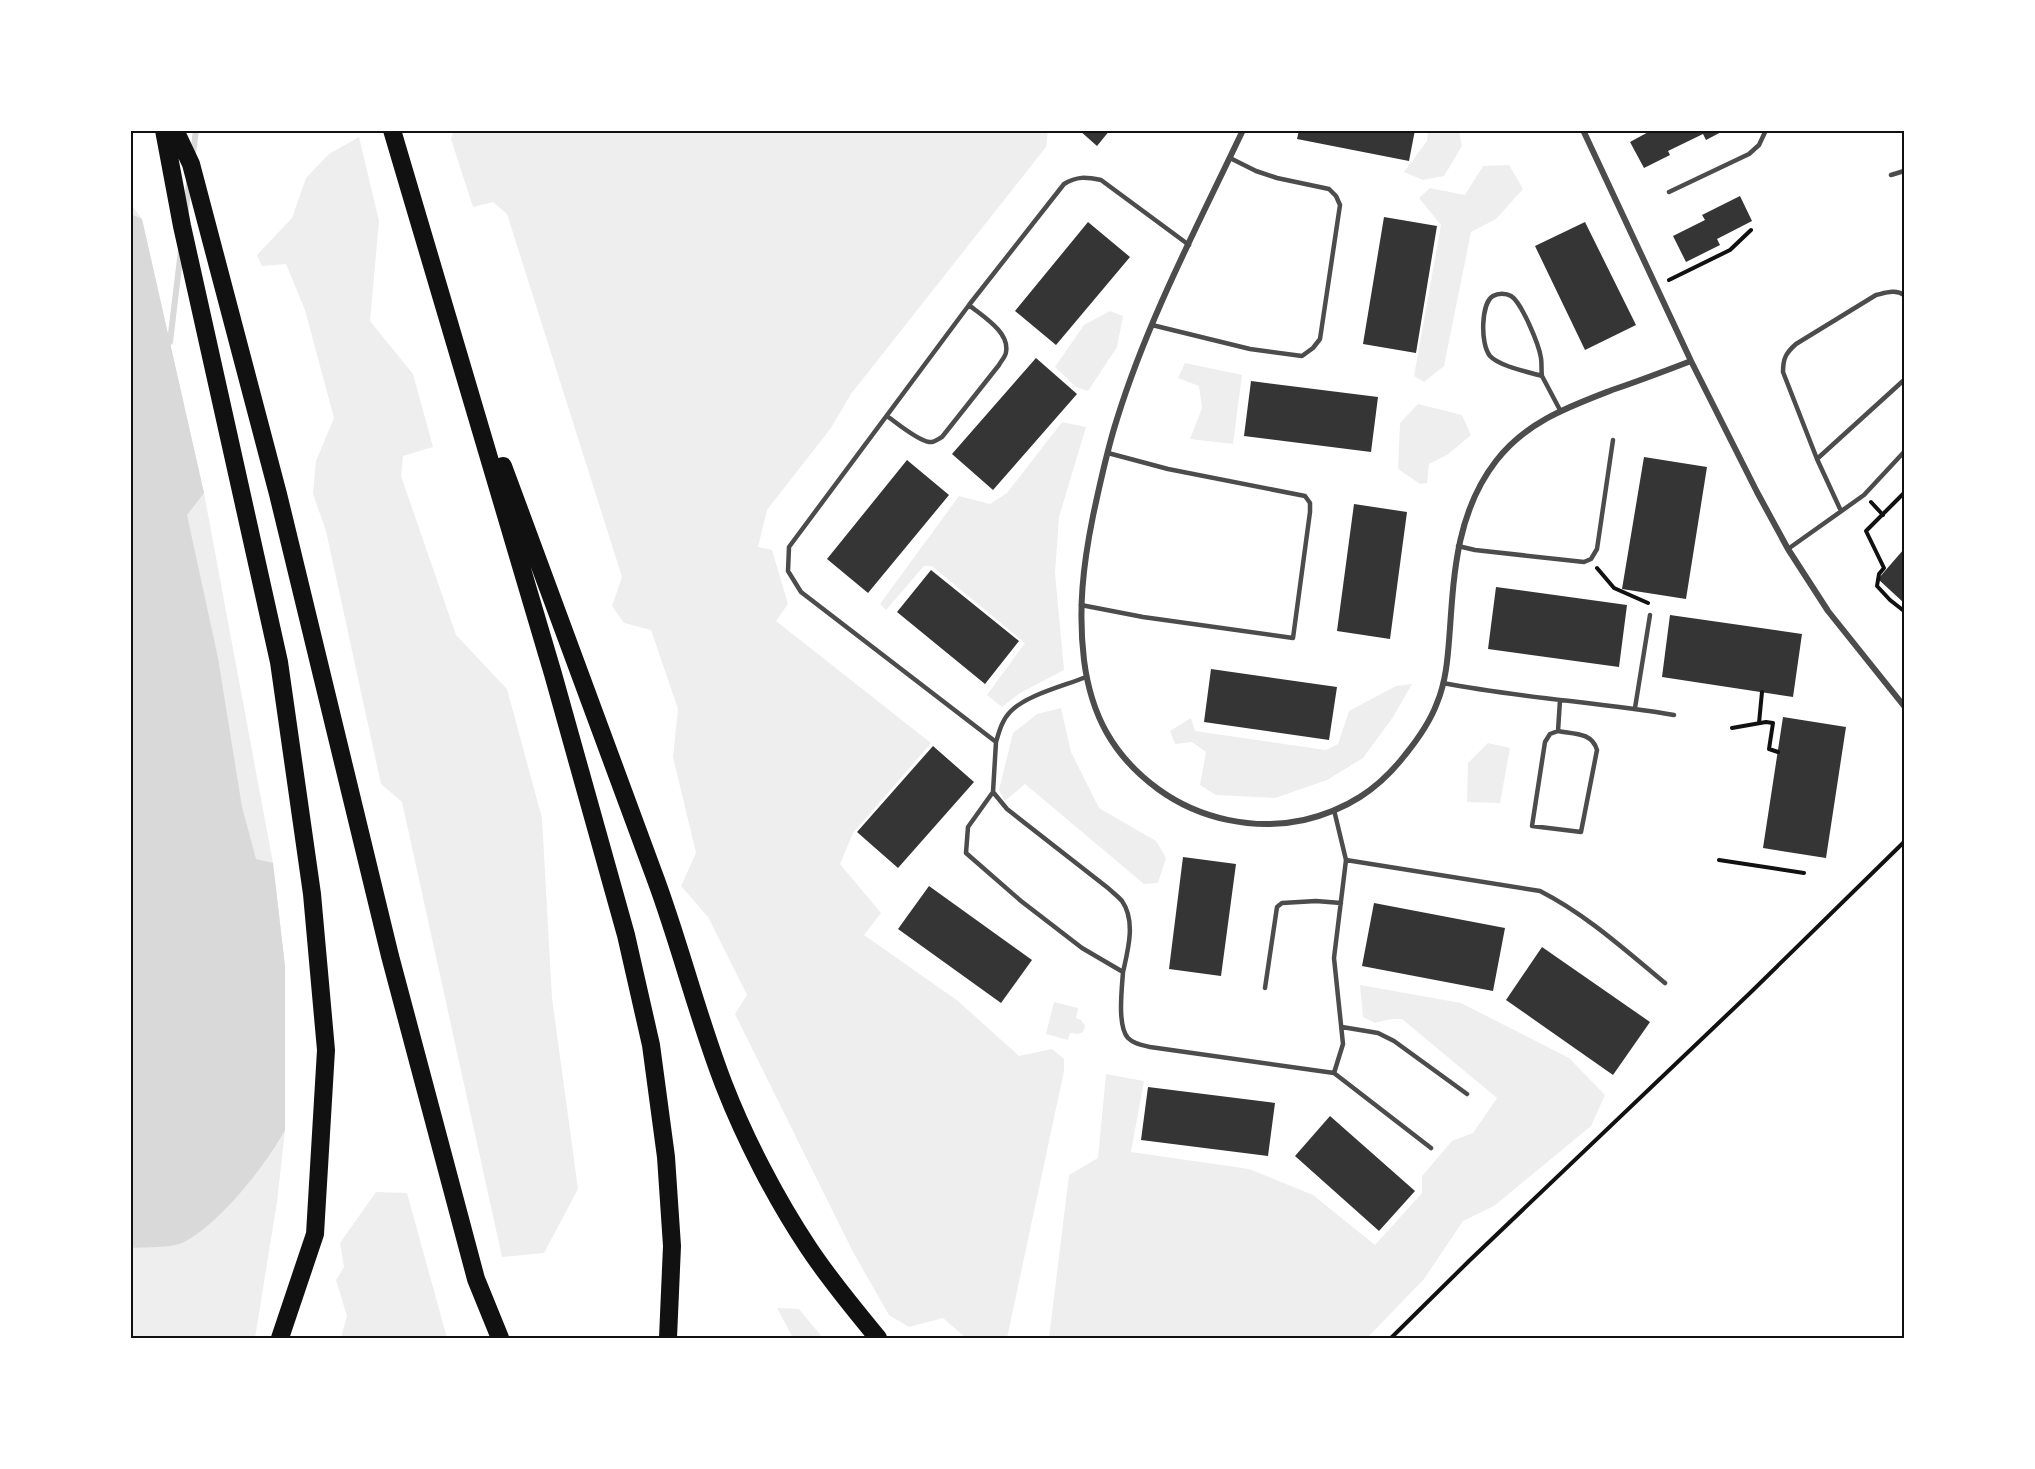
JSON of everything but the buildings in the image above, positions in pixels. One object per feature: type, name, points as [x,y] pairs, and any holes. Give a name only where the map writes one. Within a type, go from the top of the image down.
[{"type":"highway","points":[[164,130],[182,226],[279,662],[312,894],[326,1050],[315,1234],[280,1338]]},
{"type":"highway","points":[[175,130],[191,164],[278,494],[393,967],[476,1279],[500,1338]]},
{"type":"highway","points":[[392,130],[550,662],[615,891],[651,1045],[666,1157],[672,1246],[668,1338]]},
{"type":"highway","points":[[444,306],[658,884],[693,999],[724,1086],[742,1128],[784,1208],[834,1285],[878,1338]]},
{"type":"street","points":[[1243,130],[1152,325],[1122,402],[1089,535],[1080,605],[1086,677],[1093,703],[1114,747],[1146,780],[1176,801],[1210,815],[1246,824],[1291,823],[1334,810],[1354,801],[1390,775],[1417,741],[1438,702],[1447,662],[1458,546],[1472,500],[1496,460],[1528,429],[1560,410],[1691,361]]},
{"type":"street","points":[[1582,130],[1691,361],[1756,492],[1788,549],[1828,611],[1905,706]]},
{"type":"lane","points":[[1669,192],[1749,154],[1759,145],[1766,130]]},
{"type":"lane","points":[[1152,325],[1250,349],[1302,356],[1320,339],[1340,205],[1336,196],[1329,189],[1277,178],[1230,158]]},
{"type":"lane","points":[[1891,175],[1905,171]]},
{"type":"lane","points":[[996,742],[801,592],[788,571],[789,547],[969,305],[1064,184],[1074,178],[1087,177],[1101,180],[1189,245]]},
{"type":"lane","points":[[1841,511],[1817,459],[1784,372],[1786,353],[1796,344],[1876,296],[1889,292],[1901,292],[1905,295]]},
{"type":"lane","points":[[1542,376],[1500,363],[1491,357],[1484,344],[1482,329],[1489,300],[1494,295],[1512,296],[1519,304],[1538,345],[1542,376],[1560,410]]},
{"type":"lane","points":[[887,416],[920,438],[928,442],[935,441],[942,437],[999,365],[1006,352],[1005,341],[1000,331],[969,305]]},
{"type":"lane","points":[[1817,459],[1905,380]]},
{"type":"lane","points":[[1458,546],[1475,550],[1584,562],[1591,560],[1597,549],[1613,440]]},
{"type":"lane","points":[[1788,549],[1864,495],[1905,452]]},
{"type":"lane","points":[[1080,605],[1293,638],[1310,513],[1310,503],[1305,496],[1168,469],[1108,453]]},
{"type":"lane","points":[[1635,708],[1650,615]]},
{"type":"lane","points":[[1086,677],[1020,704],[1009,713],[1001,726],[996,742],[993,758],[993,792],[968,827],[966,853],[1021,901],[1082,948],[1123,972]]},
{"type":"lane","points":[[1443,683],[1674,715]]},
{"type":"lane","points":[[1558,731],[1560,700]]},
{"type":"lane","points":[[1558,731],[1589,737],[1597,750],[1581,832],[1532,826],[1545,742],[1550,734],[1558,731]]},
{"type":"lane","points":[[993,792],[1007,809],[1108,888],[1122,902],[1129,917],[1129,941],[1123,972],[1122,1025],[1127,1036],[1135,1043],[1334,1073],[1431,1148]]},
{"type":"lane","points":[[1334,810],[1346,860],[1334,958],[1343,1044],[1334,1073]]},
{"type":"lane","points":[[1346,860],[1540,891],[1591,922],[1665,983]]},
{"type":"lane","points":[[1265,988],[1277,907],[1281,903],[1316,901],[1341,903]]},
{"type":"lane","points":[[1342,1027],[1378,1033],[1395,1041],[1467,1094]]},
{"type":"path","points":[[1670,280],[1730,250],[1751,230]]},
{"type":"path","points":[[1905,493],[1866,531],[1884,568],[1879,574],[1877,586],[1905,611]]},
{"type":"path","points":[[1591,560],[1614,588],[1650,605],[1650,615]]},
{"type":"path","points":[[1759,723],[1762,692]]},
{"type":"path","points":[[1732,728],[1773,723],[1769,749],[1778,752]]},
{"type":"path","points":[[1391,1338],[1905,842]]},
{"type":"path","points":[[1719,860],[1804,873]]},
{"type":"shaded area","points":[[454,130],[1048,131],[1046,147],[851,394],[831,428],[767,510],[758,547],[772,550],[788,604],[776,621],[931,743],[853,833],[840,864],[881,913],[864,935],[958,1001],[1019,1056],[1052,1049],[1064,1059],[1064,1071],[1007,1338],[966,1338],[943,1318],[909,1327],[889,1315],[853,1252],[735,1014],[747,995],[708,917],[681,886],[696,853],[673,757],[678,709],[651,630],[624,623],[612,606],[622,577],[507,214],[493,202],[473,207],[451,139]]},
{"type":"shaded area","points":[[1428,131],[1459,131],[1462,146],[1444,176],[1423,180],[1404,172],[1427,141]]},
{"type":"shaded area","points":[[359,137],[379,221],[370,321],[413,374],[433,447],[403,456],[401,476],[456,635],[507,689],[542,818],[552,998],[578,1189],[544,1253],[502,1257],[402,802],[381,784],[326,531],[313,494],[316,461],[334,418],[305,310],[286,264],[262,266],[257,255],[292,218],[306,178],[329,154]]},
{"type":"shaded area","points":[[1509,165],[1523,189],[1496,219],[1471,232],[1444,366],[1424,382],[1414,376],[1441,225],[1419,198],[1430,188],[1465,195],[1483,166]]},
{"type":"shaded area","points":[[130,203],[142,219],[204,493],[273,863],[285,966],[285,1130],[277,1202],[255,1338],[131,1338]]},
{"type":"shaded area","points":[[131,214],[142,219],[204,493],[187,515],[218,658],[242,807],[256,859],[273,863],[285,966],[285,1130],[254,1177],[211,1223],[196,1235],[177,1245],[131,1248]]},
{"type":"shaded area","points":[[1110,311],[1123,316],[1117,347],[1088,391],[1076,387],[1055,367],[1084,325]]},
{"type":"shaded area","points":[[1185,363],[1242,375],[1233,444],[1190,439],[1202,408],[1199,386],[1178,378]]},
{"type":"shaded area","points":[[1418,404],[1462,415],[1471,435],[1447,455],[1429,464],[1427,483],[1420,484],[1398,469],[1400,423]]},
{"type":"shaded area","points":[[1062,422],[1086,427],[1059,517],[1055,573],[1064,670],[1020,693],[1002,707],[987,695],[1025,643],[932,566],[924,566],[886,610],[880,604],[959,496],[990,504],[1007,493]]},
{"type":"shaded area","points":[[1412,684],[1393,717],[1363,758],[1327,780],[1275,798],[1216,795],[1200,785],[1206,752],[1192,742],[1175,744],[1170,731],[1191,718],[1195,731],[1326,750],[1338,744],[1349,711],[1396,686]]},
{"type":"shaded area","points":[[1061,708],[1071,752],[1099,808],[1156,841],[1166,858],[1158,883],[1144,884],[1025,784],[1005,801],[999,790],[1013,733],[1037,714]]},
{"type":"shaded area","points":[[1488,743],[1510,748],[1500,803],[1467,802],[1468,763]]},
{"type":"shaded area","points":[[1360,985],[1461,1003],[1569,1058],[1605,1095],[1591,1126],[1494,1206],[1463,1221],[1424,1279],[1367,1338],[1049,1338],[1069,1175],[1098,1158],[1106,1074],[1144,1081],[1131,1152],[1249,1169],[1313,1195],[1375,1245],[1422,1193],[1422,1176],[1452,1141],[1473,1133],[1497,1098],[1402,1019],[1375,1023],[1363,1017]]},
{"type":"shaded area","points":[[1054,1002],[1078,1008],[1076,1018],[1081,1020],[1085,1026],[1083,1032],[1070,1033],[1068,1040],[1046,1034]]},
{"type":"shaded area","points":[[376,1192],[407,1193],[447,1338],[341,1338],[347,1316],[336,1280],[344,1267],[340,1243]]},
{"type":"shaded area","points":[[777,1308],[799,1309],[823,1338],[793,1338]]},
{"type":"waterway","points":[[193,154],[196,130]]},
{"type":"waterway","points":[[186,210],[189,182]]},
{"type":"waterway","points":[[162,346],[170,342],[181,250]]}]
